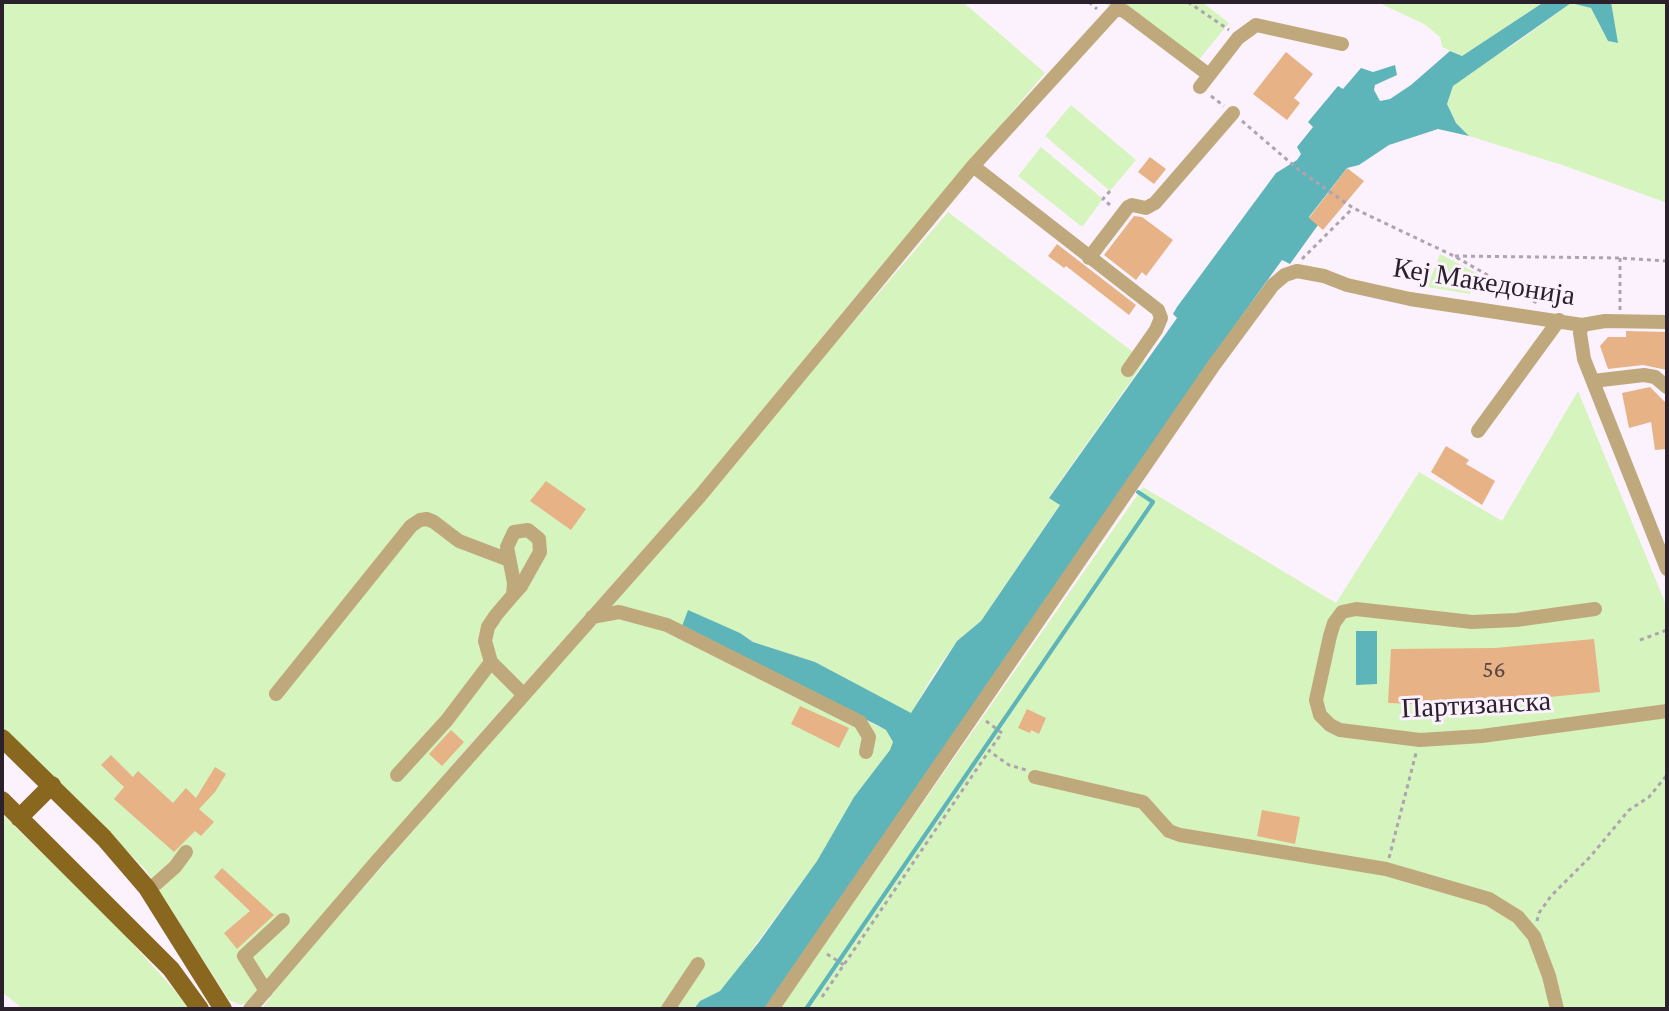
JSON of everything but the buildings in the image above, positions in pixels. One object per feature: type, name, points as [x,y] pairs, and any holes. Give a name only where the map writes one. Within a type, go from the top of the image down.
[{"type":"main road","points":[[2,738],[104,838],[149,890],[223,1009]]},
{"type":"main road","points":[[19,818],[52,785]]},
{"type":"main road","points":[[2,800],[161,958],[200,1009]]},
{"type":"street","points":[[250,1009],[523,694],[700,496],[973,166],[1116,9],[1124,11],[1205,81],[1238,38],[1256,25],[1342,44]]},
{"type":"street","points":[[1089,258],[1130,205],[1146,208],[1155,203],[1233,113]]},
{"type":"street","points":[[973,166],[1161,313],[1156,330],[1128,370]]},
{"type":"street","points":[[772,1009],[1214,365],[1273,285],[1291,273]]},
{"type":"street","name":"Кеј Македонија","points":[[1291,273],[1410,299],[1582,325],[1621,321],[1667,322]]},
{"type":"street","points":[[1478,431],[1559,320]]},
{"type":"street","points":[[1582,325],[1581,347],[1662,538],[1667,569]]},
{"type":"street","points":[[1593,381],[1644,375],[1655,377],[1667,387]]},
{"type":"street","points":[[276,694],[411,526],[420,520],[434,522],[459,541],[509,560]]},
{"type":"street","points":[[513,595],[514,583],[507,547],[514,532],[522,529],[535,533],[541,544],[540,552],[513,595],[488,627],[485,641],[491,662],[523,694]]},
{"type":"street","name":"Партизанска","points":[[1595,609],[1516,620],[1472,622],[1356,609],[1342,612],[1330,636],[1316,700],[1320,715],[1340,730],[1420,740],[1482,736],[1667,711]]},
{"type":"street","points":[[592,617],[619,612],[667,625],[860,722],[869,737],[866,752]]},
{"type":"street","points":[[397,775],[447,720],[491,662]]},
{"type":"street","points":[[1035,777],[1143,802],[1169,831],[1180,835],[1386,869],[1489,899],[1518,917],[1534,936],[1557,1009]]},
{"type":"street","points":[[149,890],[175,867],[186,852]]},
{"type":"street","points":[[266,991],[244,956],[283,920]]},
{"type":"street","points":[[668,1009],[698,964]]},
{"type":"path","points":[[1089,2],[1108,17]]},
{"type":"path","points":[[1188,2],[1238,38]]},
{"type":"path","points":[[1205,81],[1233,113],[1341,200],[1528,295],[1538,304]]},
{"type":"path","points":[[1110,191],[1103,199],[1122,214]]},
{"type":"path","points":[[1291,273],[1353,208]]},
{"type":"path","points":[[1454,256],[1667,261]]},
{"type":"path","points":[[1620,258],[1621,321]]},
{"type":"path","points":[[1640,640],[1667,630]]},
{"type":"path","points":[[822,997],[1002,733],[992,726]]},
{"type":"path","points":[[1386,869],[1420,740]]},
{"type":"path","points":[[989,751],[1035,777]]},
{"type":"path","points":[[1534,936],[1539,913],[1551,896],[1590,857],[1629,810],[1649,797],[1667,775]]},
{"type":"path","points":[[833,957],[844,965]]},
{"type":"green space","points":[[2,2],[963,2],[1045,73],[699,487],[476,738],[248,1002],[241,1005],[229,1000],[145,869],[2,727]]},
{"type":"green space","points":[[1103,2],[1202,2],[1229,23],[1192,68]]},
{"type":"green space","points":[[1377,2],[1544,2],[1462,56],[1442,47],[1440,37],[1424,24]]},
{"type":"green space","points":[[1611,2],[1667,2],[1667,203],[1469,136],[1456,123],[1447,104],[1453,86],[1470,72],[1571,3],[1591,8],[1608,41],[1617,43]]},
{"type":"green space","points":[[1071,105],[1136,160],[1110,191],[1045,136]]},
{"type":"green space","points":[[1041,147],[1103,199],[1082,227],[1018,176]]},
{"type":"green space","points":[[948,212],[1145,361],[1049,497],[1060,504],[981,621],[957,641],[911,714],[815,662],[753,642],[740,633],[688,611],[792,683],[886,730],[893,742],[854,797],[817,861],[729,981],[720,991],[700,1001],[694,1009],[262,1009],[281,982]]},
{"type":"green space","points":[[1440,254],[1478,274],[1470,294],[1427,287]]},
{"type":"green space","points":[[1578,391],[1667,607],[1667,1009],[779,1009],[1143,487],[1336,603],[1419,472],[1502,521]]},
{"type":"green space","points":[[2,814],[114,923],[188,1009],[23,1009],[2,992]]},
{"type":"water","points":[[1544,2],[1611,2],[1618,43],[1608,41],[1591,8],[1571,3],[1453,86],[1447,104],[1456,123],[1469,136],[1438,129],[1389,145],[1359,165],[1347,168],[1309,217],[1318,225],[1290,264],[1282,260],[1210,360],[764,1009],[694,1009],[700,1001],[720,991],[759,942],[817,861],[854,797],[893,742],[886,730],[877,725],[681,629],[688,610],[753,642],[815,662],[911,713],[957,641],[981,621],[1060,505],[1049,498],[1177,318],[1173,314],[1177,307],[1276,173],[1297,160],[1301,154],[1297,147],[1313,127],[1308,122],[1338,86],[1343,89],[1361,68],[1373,72],[1395,65],[1397,75],[1375,85],[1374,90],[1380,101],[1390,99],[1450,51],[1462,56]]},
{"type":"water","points":[[1356,631],[1377,631],[1377,684],[1356,685]]},
{"type":"waterway","points":[[806,1009],[1153,502],[1138,492]]}]
